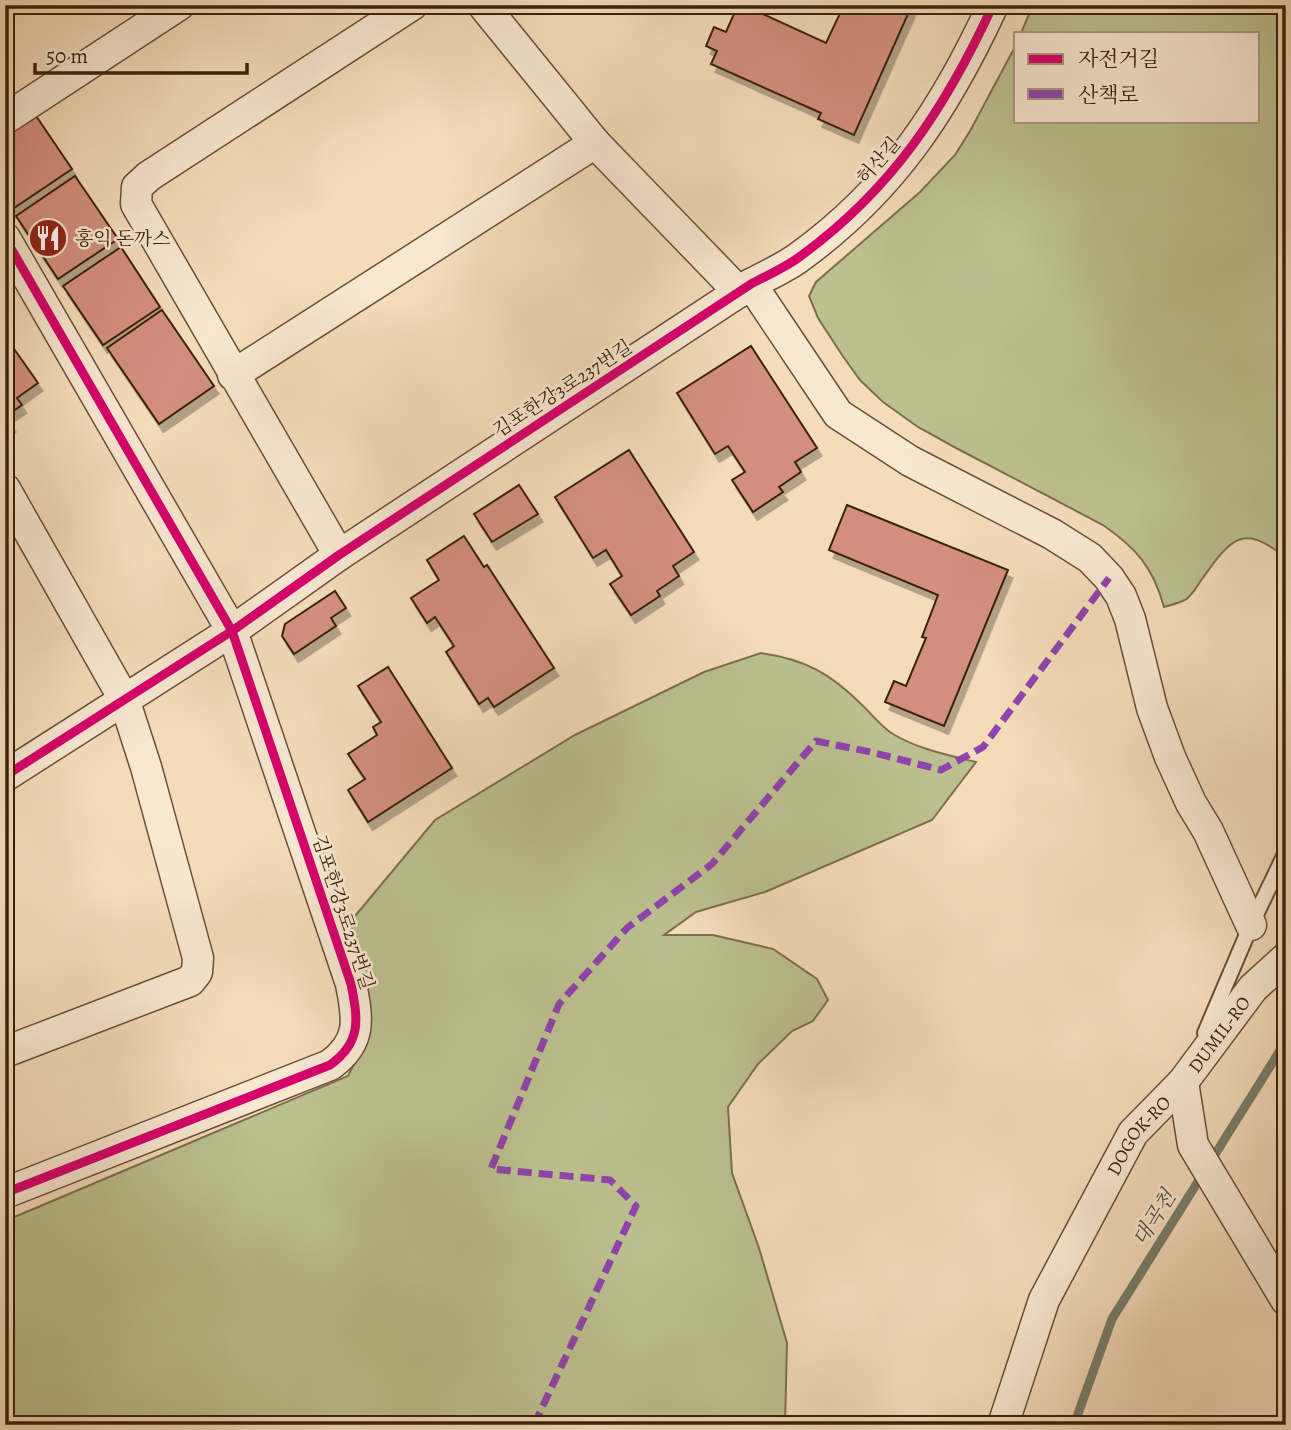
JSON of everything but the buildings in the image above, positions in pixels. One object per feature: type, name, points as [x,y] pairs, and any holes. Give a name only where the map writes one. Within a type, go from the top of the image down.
[{"type":"street","points":[[5,119],[179,5]]},
{"type":"street","points":[[340,555],[136,204],[137,187],[149,176],[412,5]]},
{"type":"street","points":[[483,5],[595,143],[745,288],[838,414],[910,461],[1052,534],[1090,558],[1109,578],[1121,596],[1130,619],[1149,696],[1170,757],[1251,925]]},
{"type":"street","name":"허산길","points":[[745,288],[796,260],[835,229],[885,182],[932,121],[993,5]]},
{"type":"street","points":[[233,375],[595,143]]},
{"type":"street","name":"김포한강3로237번길","points":[[5,237],[232,631],[351,984],[356,1009],[356,1029],[352,1044],[343,1056],[330,1065],[5,1193]]},
{"type":"street","name":"김포한강3로237번길","points":[[5,776],[232,631],[340,555],[745,288]]},
{"type":"street","points":[[5,489],[12,520],[124,699],[197,946],[197,972],[190,981],[5,1052]]},
{"type":"street","name":"DUMIL-RO","points":[[1183,1082],[1253,988],[1286,958]]},
{"type":"street","points":[[1183,1082],[1193,1144],[1286,1300]]},
{"type":"street","name":"DOGOK-RO","points":[[1003,1425],[1044,1300],[1133,1133],[1183,1082]]},
{"type":"lane","name":"DOGOK-RO","points":[[1183,1082],[1228,984],[1251,925],[1286,852]]},
{"type":"green space","points":[[1033,5],[1286,5],[1286,558],[1258,540],[1238,540],[1221,554],[1188,598],[1164,607],[1149,570],[1115,533],[918,427],[883,402],[860,380],[842,355],[818,318],[809,296],[816,282],[920,192],[955,155],[1014,49],[1014,122],[1260,122],[1260,32],[1021,32]]},
{"type":"green space","points":[[761,653],[790,659],[816,669],[850,693],[884,728],[912,744],[976,762],[932,820],[765,892],[696,912],[664,935],[713,935],[773,949],[817,979],[828,1000],[813,1021],[792,1031],[758,1064],[728,1107],[732,1173],[759,1248],[787,1343],[785,1425],[5,1425],[5,1221],[348,1076],[369,1034],[365,985],[350,922],[435,820],[575,735],[704,672]]},
{"type":"waterway","name":"대곡천","points":[[1074,1425],[1112,1319],[1286,1041]]},
{"type":"marked path","points":[[534,1425],[636,1206],[610,1180],[491,1169],[559,1004],[627,928],[712,864],[816,741],[941,770],[983,747],[1109,578]]},
{"type":"cycle path","points":[[5,776],[232,631],[339,555],[751,284],[798,258],[861,204],[913,145],[956,79],[993,5]]},
{"type":"cycle path","points":[[5,238],[232,631],[351,984],[356,1019],[353,1038],[348,1048],[330,1065],[5,1193]]},
{"type":"place","name":"홍익 돈까스","points":[[48,238]]}]
